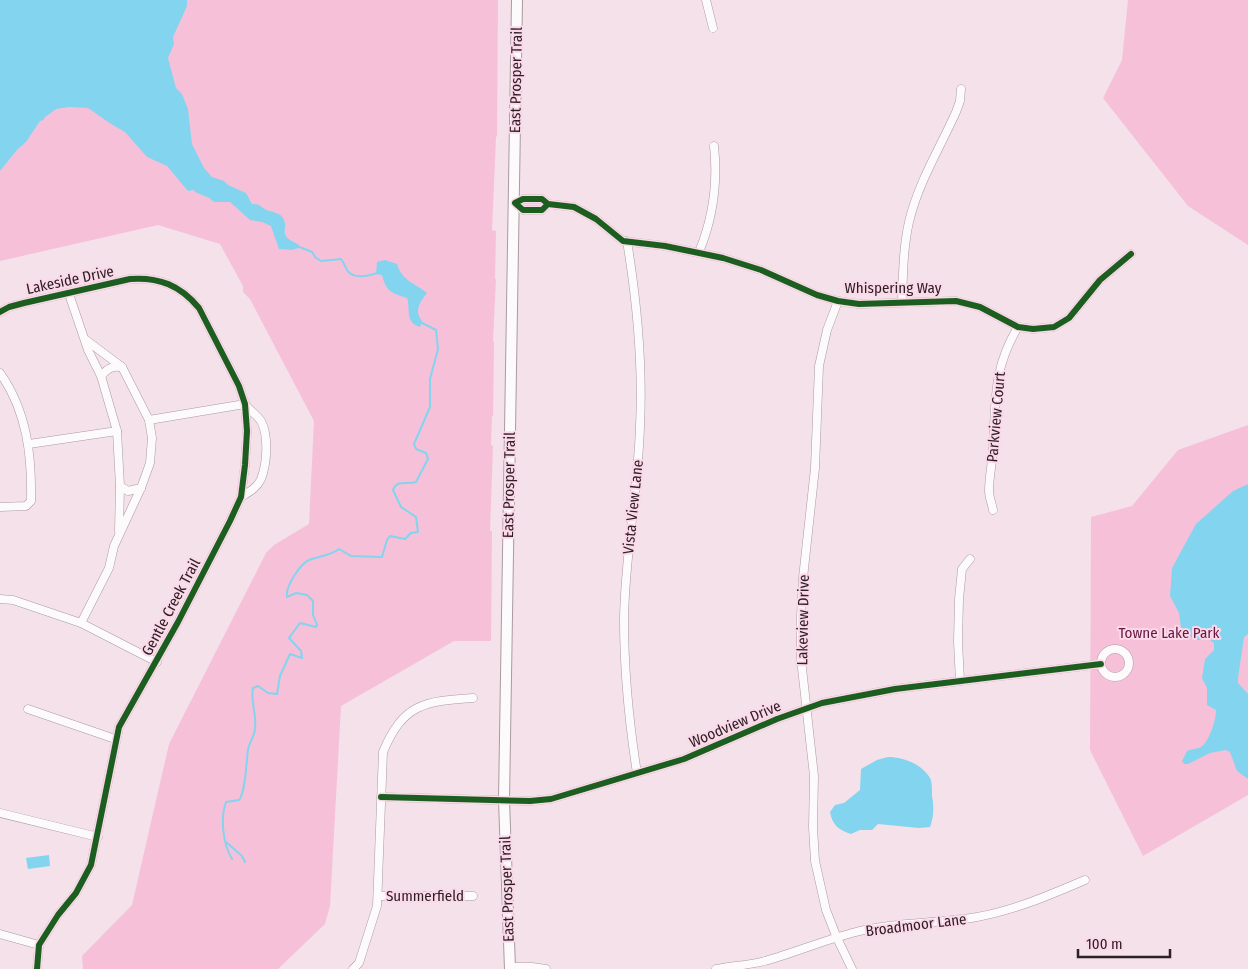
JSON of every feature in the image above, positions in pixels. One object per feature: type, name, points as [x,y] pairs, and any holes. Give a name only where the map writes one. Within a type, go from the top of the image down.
[{"type":"main road","name":"East Prosper Trail","points":[[510,968],[504,800],[517,0]]},
{"type":"street","points":[[706,0],[713,28]]},
{"type":"street","points":[[902,302],[905,248],[909,222],[918,195],[956,112],[961,89]]},
{"type":"street","points":[[699,252],[707,232],[714,198],[716,177],[714,146]]},
{"type":"street","name":"Whispering Way","points":[[515,203],[523,210],[542,210],[548,204],[567,206],[584,211],[619,239],[699,252],[761,270],[817,295],[838,301],[859,304],[945,301],[970,304],[993,312],[1018,327],[1040,330],[1062,323],[1075,312],[1100,280],[1131,254]]},
{"type":"street","name":"Vista View Lane","points":[[627,241],[637,309],[641,370],[639,453],[624,617],[627,700],[636,773]]},
{"type":"street","name":"Lakeside Drive","points":[[0,312],[9,307],[24,303],[130,279],[147,278]]},
{"type":"street","name":"Gentle Creek Trail","points":[[37,969],[39,945],[53,922],[76,893],[91,865],[118,727],[157,662],[241,497],[247,431],[244,404],[239,386],[198,308],[190,298],[164,282],[147,278]]},
{"type":"street","points":[[69,294],[88,350],[101,376],[117,430],[120,486],[119,534]]},
{"type":"street","name":"Lakeview Drive","points":[[838,301],[822,349],[817,387],[814,468],[801,616],[802,659],[814,776],[813,827],[815,861],[826,910],[852,969]]},
{"type":"street","name":"Parkview Court","points":[[993,510],[989,491],[994,442],[996,386],[1001,362],[1007,346],[1018,327]]},
{"type":"street","points":[[81,623],[108,568],[114,546],[141,488],[150,463],[152,438],[149,420],[122,367],[86,340]]},
{"type":"street","points":[[101,376],[108,368],[122,367]]},
{"type":"street","points":[[0,373],[7,383],[20,412],[29,444],[31,501],[26,506],[0,507]]},
{"type":"street","points":[[149,420],[244,404]]},
{"type":"street","name":"Gentle Creek Trail","points":[[241,497],[253,490],[260,480],[266,458],[265,434],[260,421],[244,404]]},
{"type":"street","points":[[29,444],[117,430]]},
{"type":"street","points":[[120,486],[128,491],[141,488]]},
{"type":"street","points":[[960,681],[958,642],[959,600],[962,569],[970,559]]},
{"type":"street","points":[[0,600],[13,600],[81,623],[157,662]]},
{"type":"street","name":"Woodview Drive","points":[[381,798],[530,801],[551,799],[684,759],[806,708],[858,695],[1101,664]]},
{"type":"street","points":[[353,969],[359,963],[377,906],[383,752],[391,732],[406,715],[423,706],[442,700],[473,698]]},
{"type":"street","points":[[28,709],[116,739]]},
{"type":"street","points":[[0,813],[98,837]]},
{"type":"street","name":"Broadmoor Lane","points":[[716,969],[764,961],[837,938],[884,926],[944,922],[978,917],[1043,898],[1085,880]]},
{"type":"street","name":"Summerfield","points":[[378,896],[473,896]]},
{"type":"street","points":[[0,934],[39,945]]},
{"type":"street","points":[[510,968],[525,966],[546,969]]},
{"type":"green space","points":[[0,0],[498,0],[497,136],[492,230],[496,231],[496,279],[491,445],[493,446],[490,531],[492,531],[491,641],[454,641],[341,706],[330,906],[325,924],[278,969],[83,969],[82,956],[132,905],[169,744],[266,553],[274,545],[309,524],[314,421],[250,299],[243,292],[243,286],[220,244],[158,225],[0,261]]},
{"type":"green space","points":[[1128,0],[1248,0],[1248,245],[1188,206],[1103,98],[1122,60]]},
{"type":"green space","name":"Towne Lake Park","points":[[1248,425],[1248,795],[1143,856],[1090,750],[1091,517],[1132,506],[1178,450]]},
{"type":"water","points":[[0,0],[187,0],[187,6],[173,37],[174,44],[168,58],[176,88],[182,94],[188,109],[192,144],[204,168],[212,177],[246,193],[252,204],[282,217],[285,224],[285,234],[288,239],[299,245],[298,248],[292,250],[279,249],[271,226],[250,220],[230,202],[214,202],[194,190],[188,191],[167,166],[147,157],[125,132],[88,108],[69,107],[56,109],[44,120],[40,121],[26,142],[0,171]]},
{"type":"water","points":[[385,260],[397,264],[405,278],[427,293],[418,310],[422,321],[420,327],[415,325],[410,319],[407,298],[390,291],[385,285],[382,275],[376,274],[377,262]]},
{"type":"water","points":[[1248,484],[1248,634],[1244,637],[1238,683],[1248,694],[1248,779],[1237,771],[1230,752],[1226,750],[1210,753],[1188,764],[1184,764],[1182,761],[1187,751],[1203,746],[1209,737],[1215,720],[1216,710],[1207,705],[1207,688],[1202,678],[1205,659],[1214,650],[1214,643],[1210,640],[1198,640],[1188,636],[1181,627],[1179,613],[1170,596],[1172,568],[1196,524],[1233,491]]},
{"type":"water","points":[[888,757],[900,758],[919,766],[931,780],[933,812],[930,827],[919,828],[878,824],[872,830],[860,830],[851,834],[843,831],[834,824],[830,812],[835,805],[844,803],[860,790],[861,769],[877,760]]},
{"type":"water","points":[[49,855],[50,866],[28,869],[26,858]]},
{"type":"waterway","points":[[297,246],[312,252],[321,261],[341,259],[347,270],[353,275],[365,276],[377,273]]},
{"type":"waterway","points":[[232,859],[226,846],[223,816],[226,802],[239,800],[243,790],[248,750],[255,731],[253,688],[258,686],[268,693],[277,694],[280,676],[290,654],[302,658],[301,651],[289,638],[300,623],[316,627],[317,625],[313,615],[313,601],[307,595],[296,593],[287,597],[288,588],[294,576],[305,562],[328,555],[339,549],[351,556],[382,557],[390,536],[405,539],[411,533],[418,532],[416,517],[401,507],[393,490],[400,483],[416,482],[428,459],[426,453],[416,449],[414,444],[430,407],[430,379],[438,349],[436,330],[420,322]]},
{"type":"waterway","points":[[226,842],[242,856],[245,862]]},
{"type":"cycle path","points":[[548,204],[542,210],[523,210],[515,203],[523,199],[542,199],[548,204],[574,207],[596,219],[623,241],[665,246],[723,258],[761,270],[817,295],[838,301],[859,304],[956,301],[980,307],[1018,327],[1033,329],[1054,327],[1069,318],[1100,280],[1131,254]]},
{"type":"cycle path","points":[[0,312],[9,307],[24,303],[130,279],[150,279],[168,284],[184,293],[199,308],[239,386],[245,404],[247,431],[241,497],[178,622],[119,727],[91,865],[76,893],[58,915],[39,945],[37,969]]},
{"type":"cycle path","points":[[381,797],[530,801],[551,799],[684,759],[777,719],[822,703],[895,689],[1101,664]]}]
